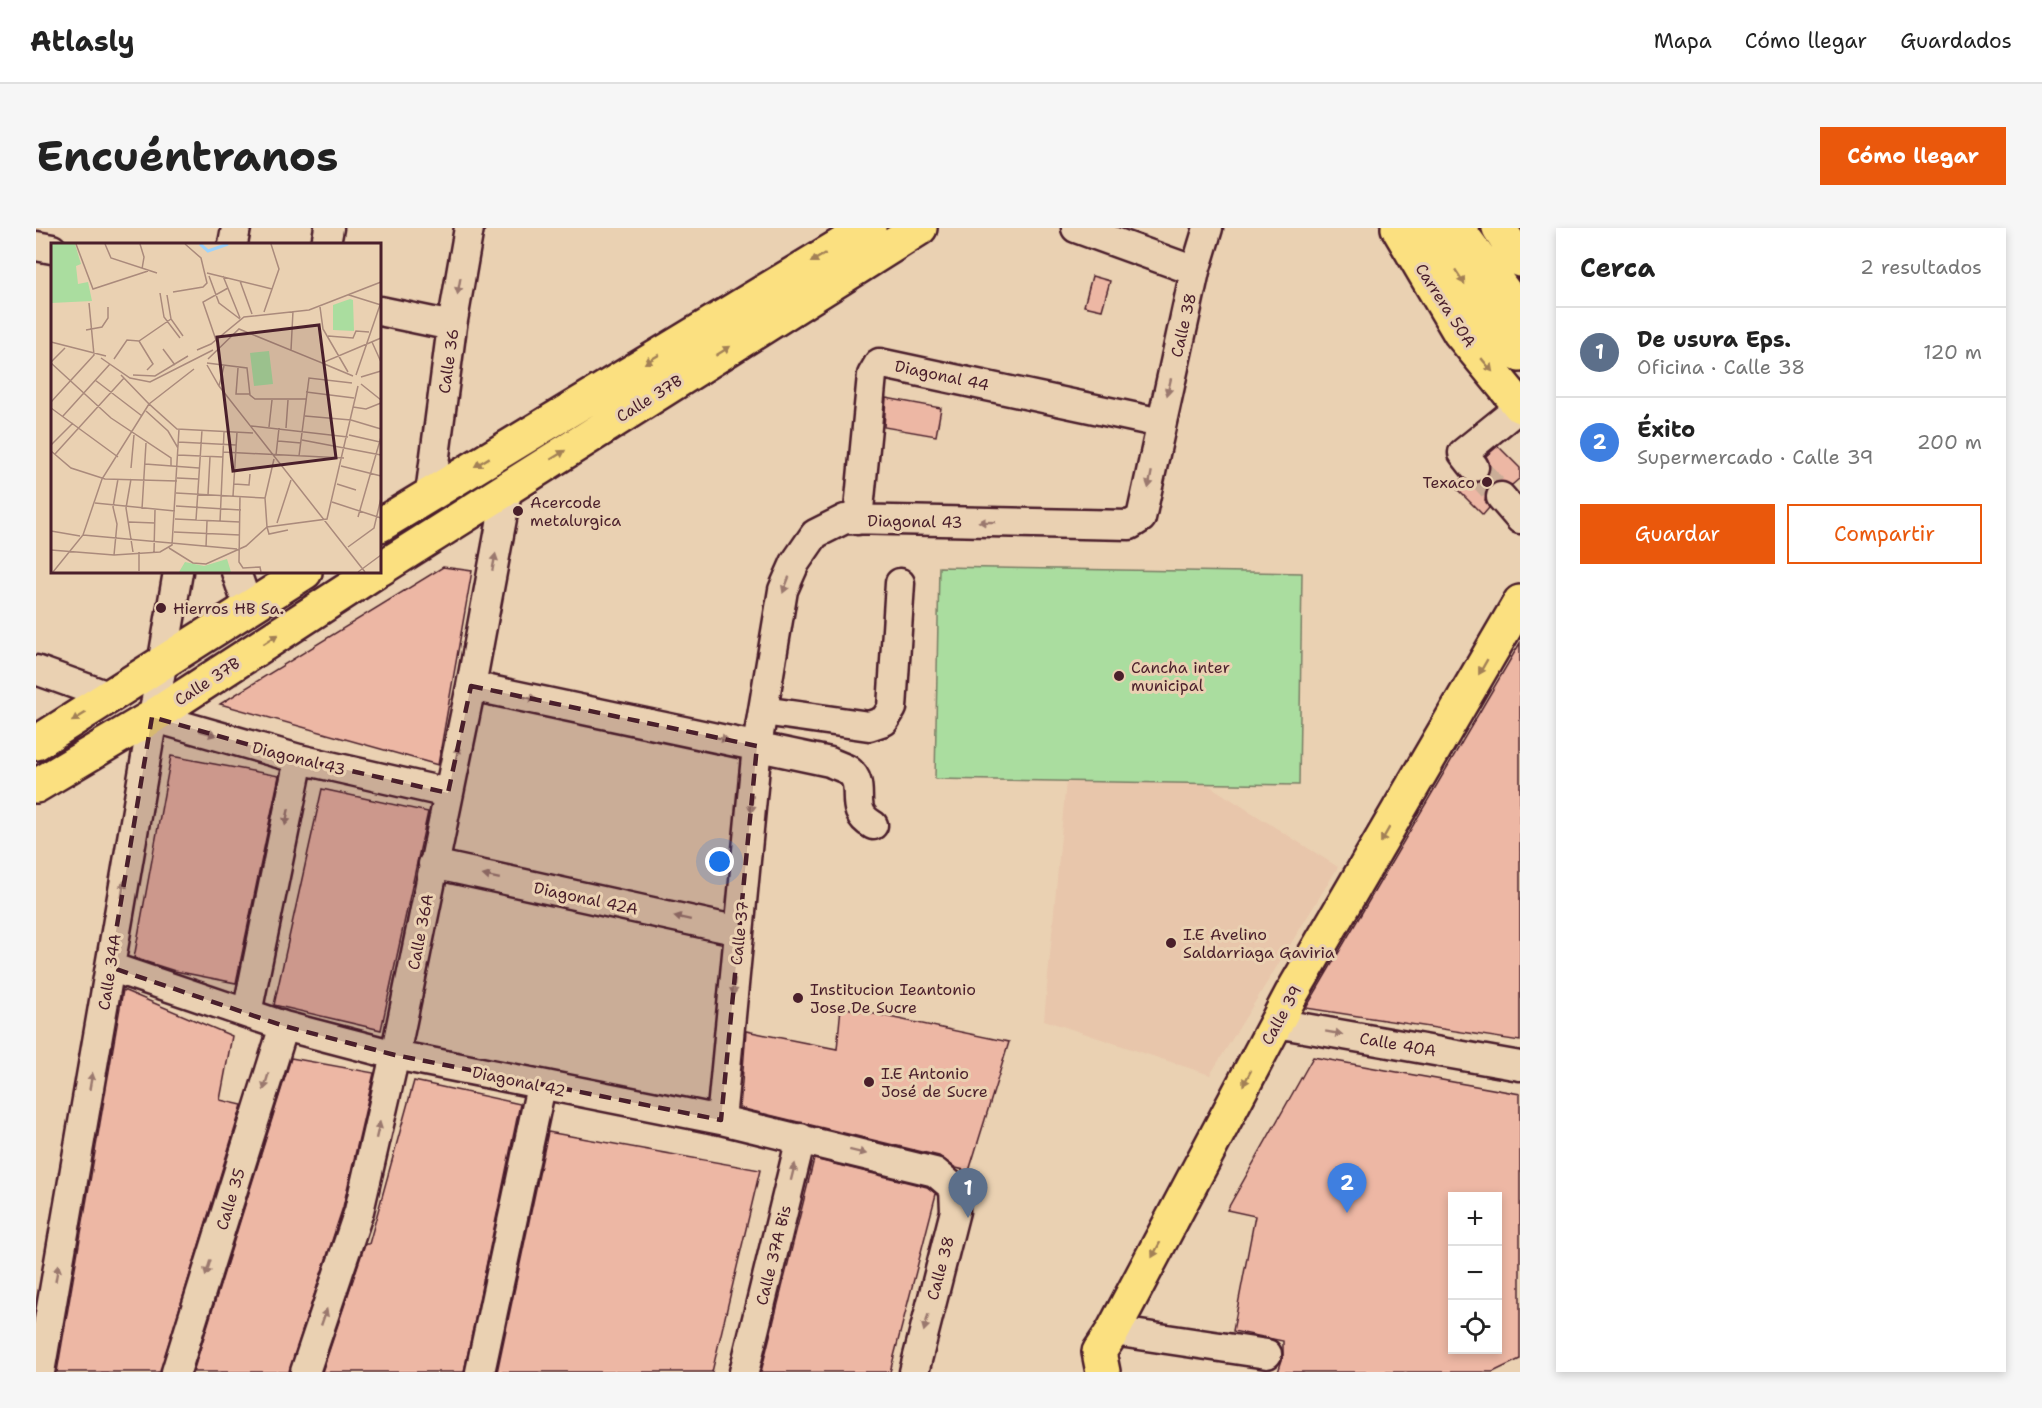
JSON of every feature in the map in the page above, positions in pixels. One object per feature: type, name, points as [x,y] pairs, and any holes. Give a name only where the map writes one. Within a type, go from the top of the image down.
[{"type":"main road","name":"Calle 37B","points":[[381,524],[868,228]]},
{"type":"main road","name":"Calle 37B","points":[[381,568],[508,486],[920,228]]},
{"type":"main road","name":"Carrera 50A","points":[[1398,228],[1460,333],[1520,407]]},
{"type":"main road","points":[[1428,228],[1482,309],[1520,355]]},
{"type":"main road","points":[[1457,228],[1520,313]]},
{"type":"main road","points":[[1499,228],[1520,260]]},
{"type":"main road","points":[[36,743],[303,573]]},
{"type":"main road","name":"Calle 37B","points":[[36,786],[152,717],[373,573]]},
{"type":"main road","name":"Calle 39","points":[[1101,1357],[1276,1023],[1520,603]]},
{"type":"street","points":[[233,243],[236,228]]},
{"type":"street","points":[[326,243],[329,228]]},
{"type":"street","name":"Calle 36","points":[[430,494],[452,326],[469,228]]},
{"type":"street","points":[[1076,228],[1195,271]]},
{"type":"street","name":"Calle 38","points":[[1161,423],[1195,271],[1208,228]]},
{"type":"street","points":[[36,246],[51,249]]},
{"type":"street","points":[[381,311],[452,326]]},
{"type":"street","name":"Diagonal 44","points":[[858,520],[872,375],[879,363],[1161,423]]},
{"type":"street","points":[[1474,467],[1464,453],[1520,407]]},
{"type":"street","name":"Diagonal 43","points":[[757,746],[783,590],[795,563],[815,534],[845,519],[1130,525],[1141,518],[1146,505],[1161,423]]},
{"type":"street","name":"Calle 36A","points":[[305,1372],[359,1211],[395,1055],[471,686],[508,486]]},
{"type":"street","points":[[1501,497],[1520,519]]},
{"type":"street","name":"Calle 34A","points":[[40,1372],[178,573]]},
{"type":"street","points":[[236,573],[248,607]]},
{"type":"street","points":[[763,711],[869,726],[884,721],[892,708],[900,583]]},
{"type":"street","points":[[36,670],[111,697]]},
{"type":"street","points":[[471,686],[816,759],[849,771],[856,782],[858,811],[864,820],[873,825]]},
{"type":"street","name":"Diagonal 43","points":[[152,717],[299,759],[448,794]]},
{"type":"street","name":"Calle 37","points":[[721,1120],[757,746]]},
{"type":"street","points":[[247,1014],[299,759]]},
{"type":"street","name":"Diagonal 42A","points":[[433,864],[739,931]]},
{"type":"street","name":"Diagonal 42","points":[[110,967],[284,1026],[395,1055],[541,1086],[721,1120],[935,1172]]},
{"type":"street","name":"Calle 40A","points":[[1276,1023],[1520,1066]]},
{"type":"street","name":"Calle 35","points":[[176,1372],[284,1026]]},
{"type":"street","points":[[480,1372],[541,1086]]},
{"type":"street","name":"Calle 37A Bis","points":[[744,1372],[801,1138]]},
{"type":"street","name":"Calle 38","points":[[914,1372],[955,1211],[954,1188],[935,1172]]},
{"type":"street","points":[[1101,1357],[1268,1354]]},
{"type":"highlighted area","points":[[471,686],[757,746],[721,1120],[395,1055],[284,1026],[110,967],[152,717],[299,759],[448,793]]},
{"type":"shaded area","name":"I.E Avelino Saldarriaga Gaviria","points":[[1066,781],[1205,783],[1338,867],[1210,1075],[1044,1020]]},
{"type":"green space","name":"Cancha inter municipal","points":[[939,567],[1302,573],[1299,785],[935,779]]},
{"type":"building","points":[[1092,276],[1110,281],[1102,310],[1084,306]]},
{"type":"building","points":[[886,398],[941,408],[936,436],[884,427]]},
{"type":"building","name":"Texaco","points":[[1498,446],[1520,468],[1520,478],[1512,485],[1498,481],[1490,485],[1485,500],[1489,508],[1483,515],[1454,486],[1462,478],[1476,483],[1485,480],[1490,465],[1486,456]]},
{"type":"building","points":[[443,567],[472,571],[438,765],[220,704]]},
{"type":"building","points":[[1520,643],[1520,1041],[1306,1008]]},
{"type":"building","points":[[171,756],[279,776],[236,983],[175,971],[134,958]]},
{"type":"building","points":[[322,789],[428,812],[381,1030],[274,1005]]},
{"type":"building","points":[[123,990],[232,1036],[220,1100],[242,1105],[160,1372],[57,1372]]},
{"type":"building","name":"I.E Antonio José de Sucre","points":[[841,1007],[1009,1042],[969,1171],[956,1168],[939,1156],[740,1108],[746,1031],[837,1049]]},
{"type":"building","points":[[1313,1057],[1520,1094],[1520,1359],[1493,1372],[1278,1372],[1283,1357],[1283,1341],[1233,1331],[1255,1216],[1227,1210]]},
{"type":"building","points":[[291,1058],[374,1073],[343,1207],[289,1372],[193,1372]]},
{"type":"building","points":[[414,1081],[520,1104],[464,1372],[322,1372],[365,1244],[369,1244]]},
{"type":"building","points":[[548,1132],[760,1170],[712,1372],[497,1372]]},
{"type":"building","points":[[814,1159],[927,1187],[936,1194],[890,1372],[761,1372]]},
{"type":"tunnel","points":[[1474,467],[1501,497]]},
{"type":"place","name":"Texaco","points":[[1487,482]]},
{"type":"place","name":"Acercode metalurgica","points":[[518,511]]},
{"type":"place","name":"Hierros HB Sa.","points":[[161,608]]},
{"type":"place","name":"Cancha inter municipal","points":[[1119,676]]},
{"type":"place","name":"I.E Avelino Saldarriaga Gaviria","points":[[1171,943]]},
{"type":"place","name":"Institucion Ieantonio Jose De Sucre","points":[[798,998]]},
{"type":"place","name":"I.E Antonio José de Sucre","points":[[869,1082]]},
{"type":"place","name":"Éxito","points":[[1347,1213]]},
{"type":"place","name":"De usura Eps.","points":[[968,1218]]}]
